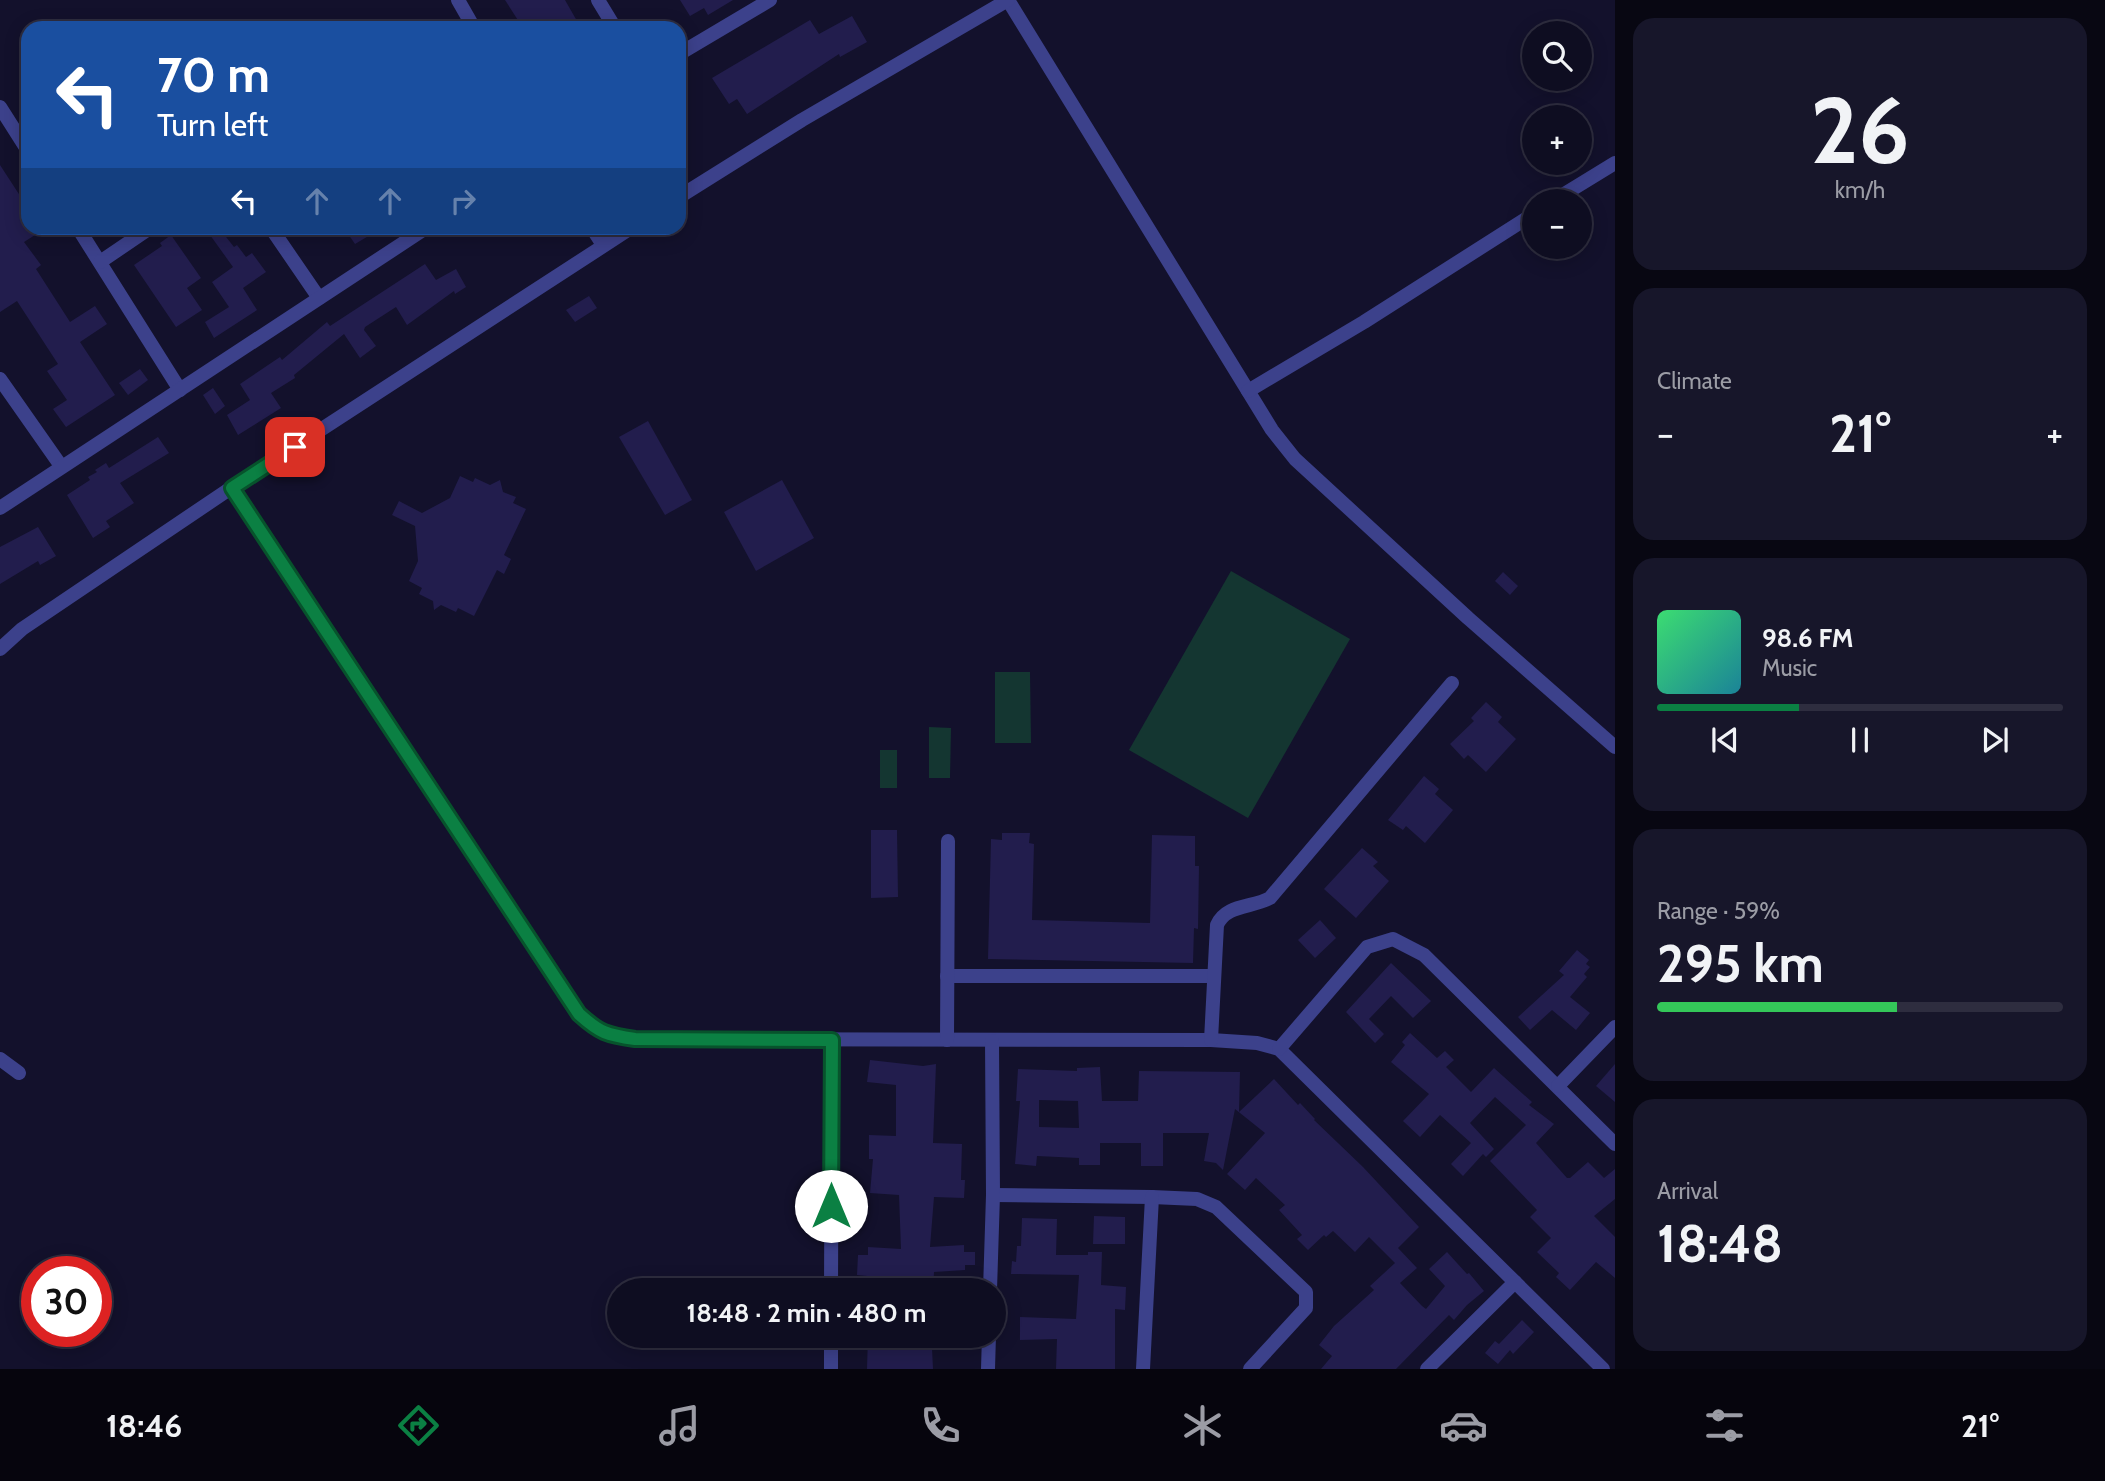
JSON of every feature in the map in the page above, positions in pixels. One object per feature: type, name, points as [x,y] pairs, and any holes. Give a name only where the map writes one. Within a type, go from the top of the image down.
[{"type":"street","points":[[458,0],[470,21]]},
{"type":"street","points":[[598,0],[611,21]]},
{"type":"street","points":[[686,50],[770,0]]},
{"type":"street","points":[[686,193],[802,120],[1008,0],[1272,430],[1295,459],[1447,600],[1615,747]]},
{"type":"street","points":[[0,107],[21,140]]},
{"type":"street","points":[[1573,189],[1615,163]]},
{"type":"street","points":[[1248,391],[1364,322],[1522,221]]},
{"type":"street","points":[[83,235],[180,390]]},
{"type":"street","points":[[100,261],[139,235]]},
{"type":"street","points":[[276,235],[319,298]]},
{"type":"street","points":[[0,508],[415,235]]},
{"type":"street","points":[[597,235],[603,245]]},
{"type":"street","points":[[0,649],[22,629],[232,488],[619,235]]},
{"type":"street","points":[[0,379],[61,466]]},
{"type":"street","points":[[232,488],[579,1014],[596,1030],[612,1036],[635,1039],[1211,1040],[1257,1043],[1279,1049],[1602,1369]]},
{"type":"street","points":[[1211,1040],[1219,919],[1233,909],[1258,905],[1270,898],[1452,683]]},
{"type":"street","points":[[947,1040],[948,841]]},
{"type":"street","points":[[1279,1049],[1367,947],[1393,939],[1424,956],[1615,1144]]},
{"type":"street","points":[[947,976],[1214,976]]},
{"type":"street","points":[[1558,1086],[1615,1027]]},
{"type":"street","points":[[831,1278],[832,1040]]},
{"type":"street","points":[[990,1278],[992,1041]]},
{"type":"street","points":[[0,1059],[19,1073]]},
{"type":"street","points":[[993,1195],[1152,1196],[1197,1199],[1216,1208],[1306,1292],[1306,1308],[1250,1369]]},
{"type":"street","points":[[1143,1369],[1152,1196]]},
{"type":"street","points":[[1427,1369],[1515,1282]]},
{"type":"street","points":[[831,1348],[831,1369]]},
{"type":"street","points":[[988,1369],[989,1348]]},
{"type":"green space","points":[[1231,571],[1350,639],[1248,818],[1129,750]]},
{"type":"green space","points":[[995,672],[1030,672],[1031,743],[995,743]]},
{"type":"green space","points":[[929,727],[951,728],[950,778],[929,778]]},
{"type":"green space","points":[[880,750],[897,750],[897,788],[880,788]]},
{"type":"building","points":[[505,0],[565,0],[577,21],[518,21]]},
{"type":"building","points":[[680,0],[733,0],[708,15],[704,8],[690,16]]},
{"type":"building","points":[[852,16],[867,42],[840,57],[839,54],[747,114],[737,99],[729,104],[712,78],[810,20],[819,34]]},
{"type":"building","points":[[0,165],[21,197],[21,235],[35,235],[24,242],[41,265],[36,269],[70,322],[95,306],[107,324],[80,342],[115,395],[66,427],[53,409],[67,400],[47,371],[58,364],[17,301],[0,312]]},
{"type":"building","points":[[171,235],[201,278],[187,288],[202,310],[176,327],[134,265],[162,246],[160,243]]},
{"type":"building","points":[[210,235],[225,235],[246,257],[252,253],[266,272],[243,288],[257,310],[214,338],[205,322],[229,307],[212,282],[233,267]]},
{"type":"building","points":[[349,235],[370,235],[355,244]]},
{"type":"building","points":[[425,264],[436,280],[456,269],[466,287],[455,294],[454,291],[407,325],[396,307],[365,327],[364,330],[376,346],[360,358],[344,334],[294,375],[295,378],[271,393],[281,408],[238,435],[227,415],[250,400],[240,384],[280,357],[282,360],[327,322],[330,326]]},
{"type":"building","points":[[589,296],[597,308],[575,322],[566,310]]},
{"type":"building","points":[[140,369],[148,380],[128,395],[119,383]]},
{"type":"building","points":[[213,388],[225,406],[215,414],[203,395]]},
{"type":"building","points":[[648,421],[692,500],[665,515],[619,437]]},
{"type":"building","points":[[158,437],[169,453],[120,483],[134,503],[106,521],[110,527],[93,538],[67,495],[90,480],[88,477],[97,472],[95,470],[106,463],[109,468]]},
{"type":"building","points":[[460,476],[473,482],[475,478],[490,485],[500,480],[503,492],[516,497],[513,503],[526,509],[504,555],[511,559],[504,574],[497,570],[474,616],[458,608],[456,612],[441,605],[434,610],[433,601],[419,594],[422,588],[409,581],[418,561],[415,526],[392,515],[399,501],[422,513],[450,498]]},
{"type":"building","points":[[782,480],[814,538],[756,571],[724,512]]},
{"type":"building","points":[[38,527],[56,556],[40,565],[38,561],[0,584],[0,547]]},
{"type":"building","points":[[1503,572],[1518,586],[1510,595],[1495,581]]},
{"type":"building","points":[[1486,702],[1502,717],[1498,722],[1516,739],[1486,772],[1468,755],[1464,759],[1450,744],[1474,721],[1471,718]]},
{"type":"building","points":[[1424,776],[1439,789],[1435,794],[1453,810],[1425,843],[1406,826],[1403,830],[1388,820]]},
{"type":"building","points":[[871,830],[897,830],[898,897],[871,898]]},
{"type":"building","points":[[1002,833],[1030,833],[1029,843],[1034,844],[1032,920],[1150,923],[1152,835],[1195,836],[1195,866],[1199,866],[1198,929],[1194,928],[1193,963],[988,959],[991,839],[1002,840]]},
{"type":"building","points":[[1362,848],[1378,862],[1373,866],[1389,881],[1356,918],[1324,889]]},
{"type":"building","points":[[1320,920],[1336,938],[1315,958],[1298,940]]},
{"type":"building","points":[[1577,950],[1589,960],[1586,964],[1590,967],[1584,974],[1587,977],[1570,997],[1590,1013],[1576,1030],[1552,1010],[1530,1030],[1518,1017],[1564,975],[1559,971]]},
{"type":"building","points":[[1391,963],[1431,1001],[1413,1018],[1391,996],[1369,1019],[1384,1034],[1375,1043],[1346,1012]]},
{"type":"building","points":[[1410,1033],[1437,1058],[1445,1051],[1454,1060],[1446,1067],[1471,1092],[1494,1068],[1532,1102],[1529,1105],[1554,1124],[1536,1143],[1567,1178],[1588,1162],[1604,1178],[1615,1169],[1615,1199],[1594,1216],[1615,1237],[1615,1278],[1596,1262],[1570,1290],[1556,1277],[1559,1273],[1537,1252],[1551,1238],[1530,1217],[1537,1210],[1490,1161],[1526,1125],[1495,1097],[1470,1123],[1494,1149],[1486,1157],[1483,1154],[1463,1176],[1451,1164],[1471,1143],[1440,1115],[1420,1137],[1403,1121],[1429,1094],[1391,1062],[1405,1045],[1402,1042]]},
{"type":"building","points":[[870,1060],[923,1066],[936,1064],[933,1143],[962,1144],[961,1180],[965,1180],[964,1198],[934,1197],[930,1247],[964,1245],[964,1252],[975,1252],[975,1265],[965,1265],[965,1270],[934,1272],[934,1278],[867,1278],[857,1275],[858,1255],[868,1255],[868,1247],[901,1249],[899,1195],[870,1193],[873,1159],[869,1159],[869,1135],[896,1136],[896,1085],[867,1082]]},
{"type":"building","points":[[1615,1064],[1615,1102],[1596,1086]]},
{"type":"building","points":[[1100,1067],[1102,1101],[1138,1101],[1139,1071],[1240,1072],[1239,1112],[1274,1079],[1419,1227],[1398,1248],[1417,1268],[1400,1283],[1422,1306],[1426,1309],[1445,1286],[1429,1269],[1447,1252],[1484,1291],[1454,1320],[1449,1315],[1396,1369],[1321,1369],[1332,1356],[1319,1345],[1334,1326],[1374,1290],[1370,1286],[1395,1263],[1369,1237],[1355,1252],[1333,1231],[1326,1237],[1324,1235],[1308,1250],[1297,1239],[1302,1235],[1279,1210],[1285,1205],[1256,1178],[1245,1190],[1227,1174],[1265,1133],[1235,1109],[1223,1170],[1216,1163],[1204,1161],[1209,1133],[1163,1133],[1163,1166],[1141,1166],[1141,1143],[1100,1143],[1100,1165],[1079,1165],[1079,1158],[1037,1156],[1036,1166],[1015,1164],[1020,1101],[1016,1101],[1018,1069],[1077,1071],[1077,1068]],"holes":[[[1039,1100],[1078,1101],[1079,1128],[1039,1127]]]},
{"type":"building","points":[[1094,1216],[1125,1217],[1125,1244],[1093,1244]]},
{"type":"building","points":[[1022,1218],[1057,1219],[1056,1255],[1102,1252],[1101,1285],[1126,1287],[1125,1310],[1115,1309],[1115,1369],[1056,1369],[1057,1339],[1020,1340],[1020,1317],[1076,1319],[1079,1275],[1011,1274],[1012,1261],[1016,1262],[1017,1246],[1021,1246]]},
{"type":"building","points":[[1522,1320],[1534,1332],[1513,1354],[1510,1350],[1498,1364],[1485,1353],[1495,1341],[1499,1344]]},
{"type":"building","points":[[868,1348],[932,1348],[933,1369],[867,1369]]},
{"type":"route","points":[[295,447],[232,488],[579,1014],[596,1030],[612,1036],[635,1039],[832,1040],[831,1206]]}]
